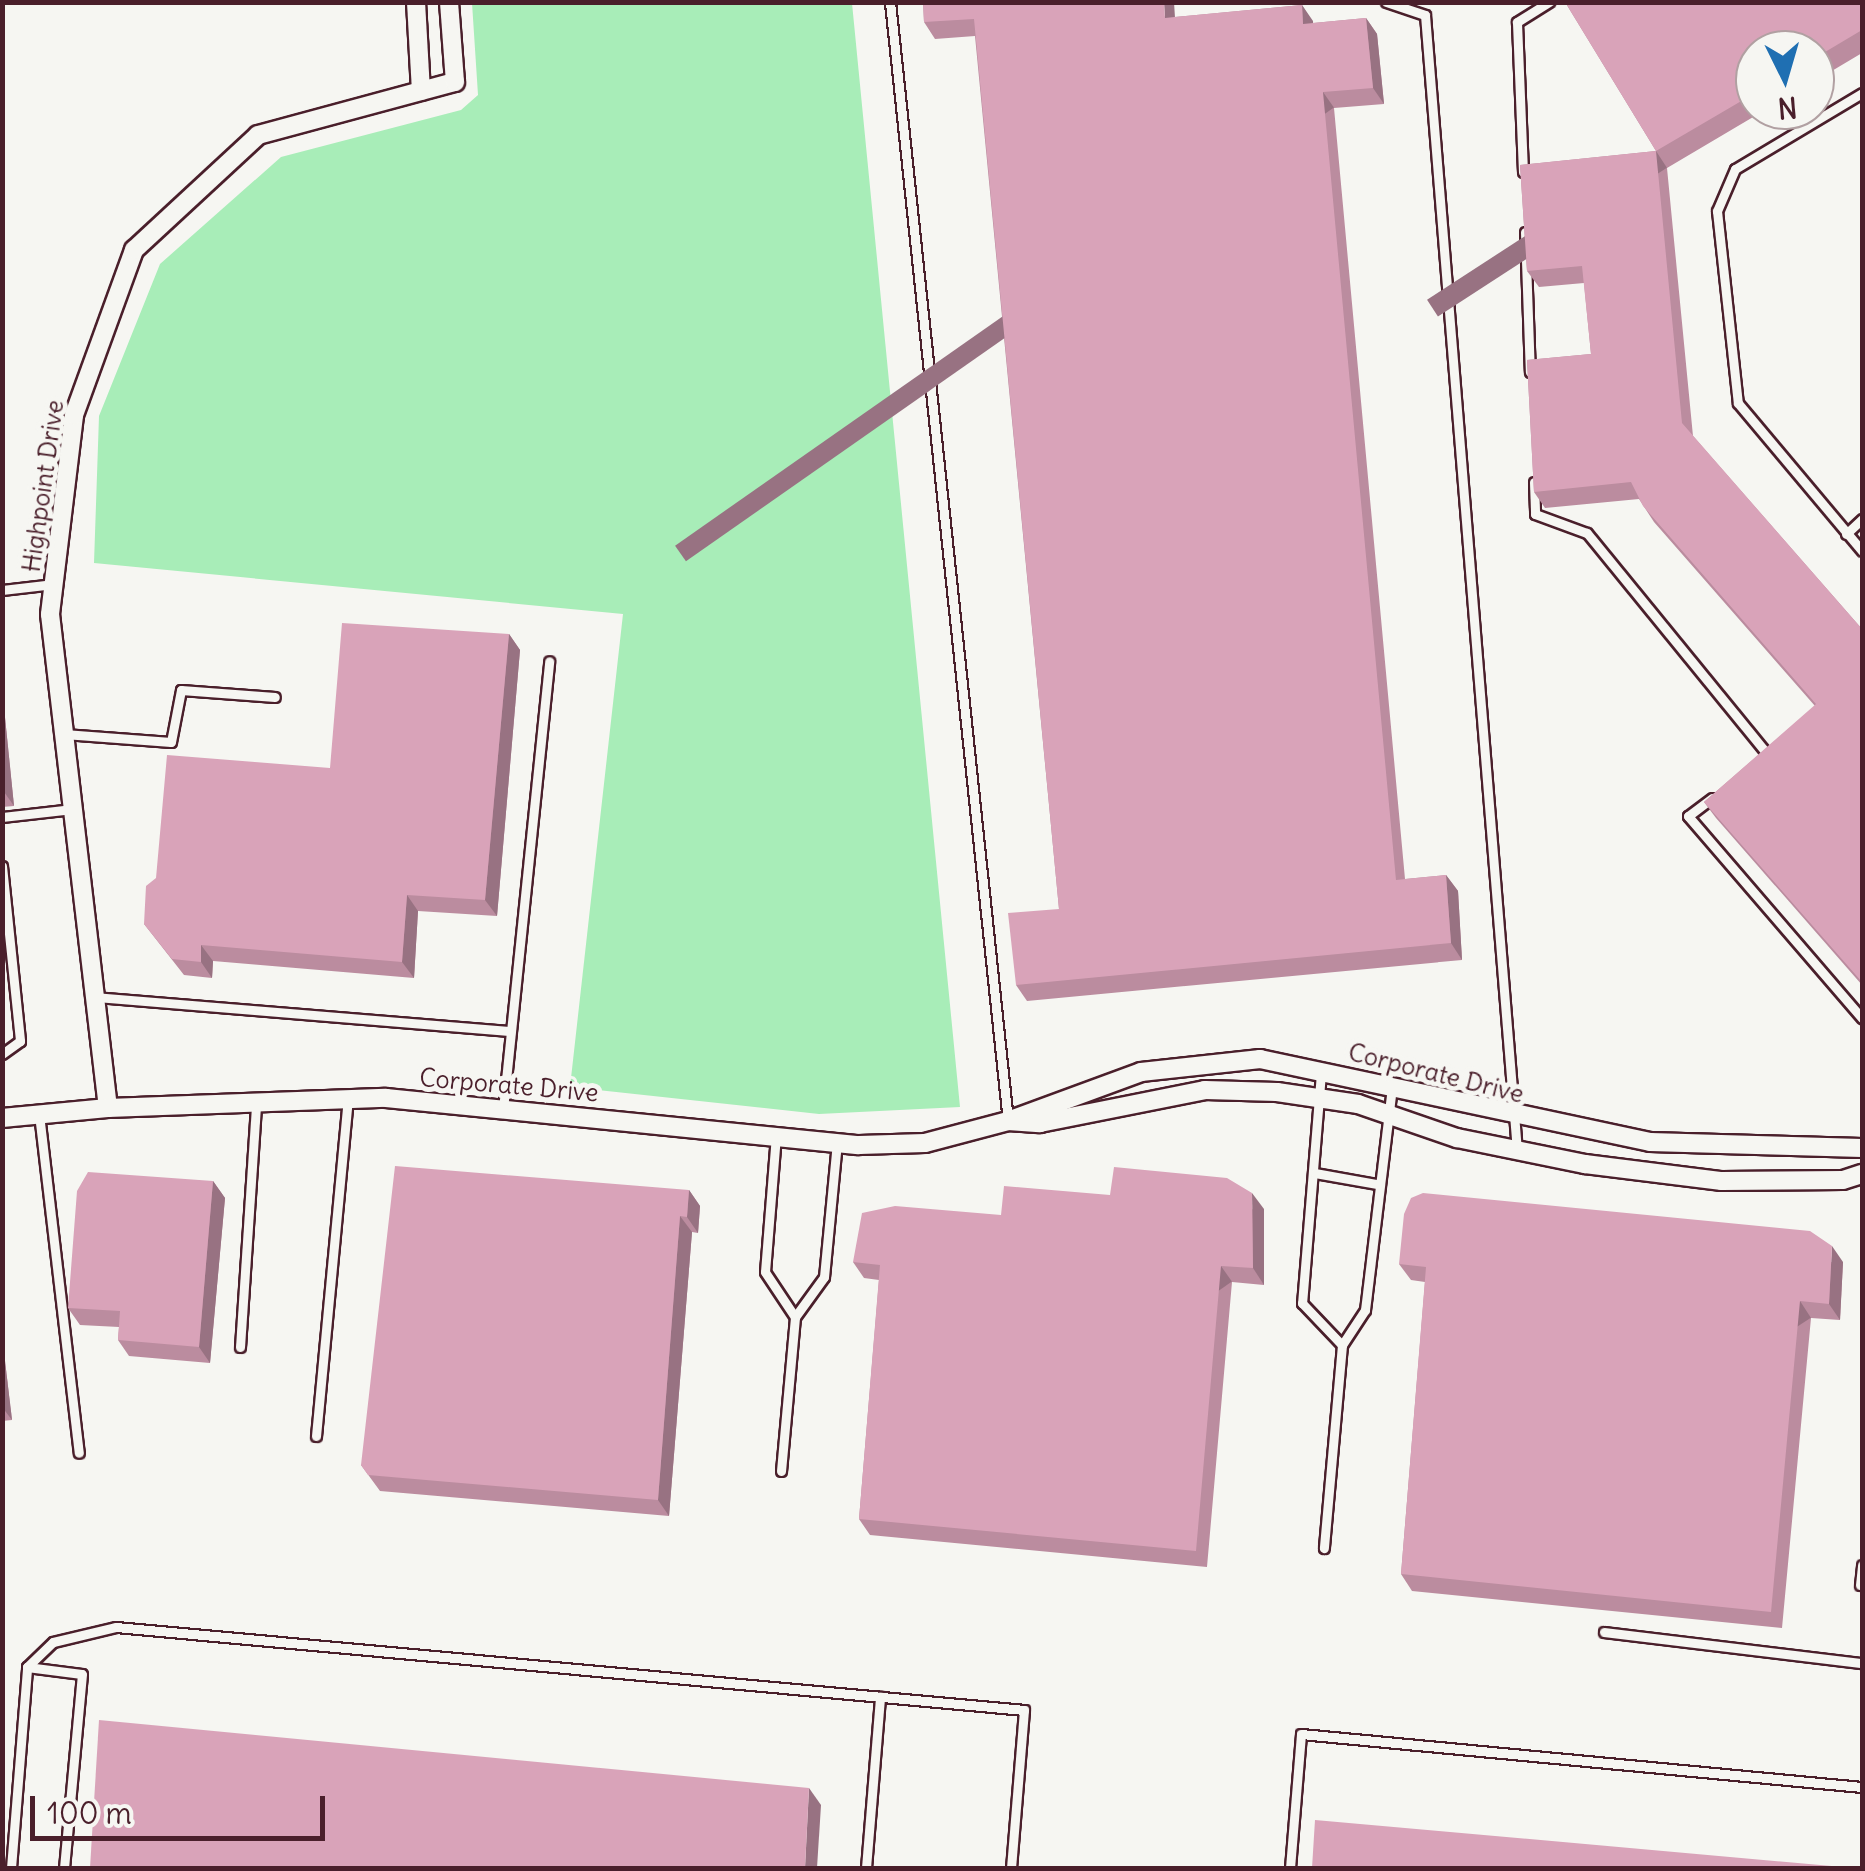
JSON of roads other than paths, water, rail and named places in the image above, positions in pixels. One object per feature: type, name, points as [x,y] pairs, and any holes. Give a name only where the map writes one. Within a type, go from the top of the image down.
[{"type":"street","points":[[416,2],[421,91]]},
{"type":"street","name":"Highpoint Drive","points":[[108,1108],[50,614],[74,415],[134,250],[258,134],[454,82],[449,2]]},
{"type":"street","name":"Corporate Drive","points":[[2,1118],[108,1108],[348,1100],[503,1110],[837,1142],[925,1142],[1008,1121],[1141,1072],[1212,1060],[1260,1059],[1392,1086],[1514,1118],[1650,1142],[1862,1148]]},
{"type":"street","name":"Corporate Drive","points":[[1008,1121],[1040,1122],[1205,1090],[1320,1098],[1518,1150],[1722,1181],[1843,1180],[1862,1174]]},
{"type":"lane","points":[[890,2],[1008,1121]]},
{"type":"lane","points":[[1386,2],[1426,15],[1518,1150]]},
{"type":"lane","points":[[1523,180],[1517,22],[1550,2]]},
{"type":"lane","points":[[1862,93],[1734,169],[1718,204],[1738,404],[1862,550]]},
{"type":"lane","points":[[1524,219],[1530,377]]},
{"type":"lane","points":[[1534,475],[1536,514],[1587,533],[1769,756],[1756,766]]},
{"type":"lane","points":[[1846,534],[1862,519]]},
{"type":"lane","points":[[2,590],[54,584]]},
{"type":"lane","points":[[503,1110],[549,660]]},
{"type":"lane","points":[[64,734],[172,742],[181,690],[275,697]]},
{"type":"lane","points":[[1728,786],[1688,816],[1862,1018]]},
{"type":"lane","points":[[2,818],[73,809]]},
{"type":"lane","points":[[2,866],[20,1041],[2,1054]]},
{"type":"lane","points":[[95,997],[511,1031]]},
{"type":"lane","points":[[1321,1071],[1302,1302],[1342,1344]]},
{"type":"lane","points":[[1324,1548],[1342,1344],[1365,1310],[1377,1184],[1392,1086]]},
{"type":"lane","points":[[316,1436],[348,1100]]},
{"type":"lane","points":[[240,1347],[256,1102]]},
{"type":"lane","points":[[39,1114],[79,1453]]},
{"type":"lane","points":[[776,1136],[765,1272],[794,1317]]},
{"type":"lane","points":[[781,1471],[794,1317],[824,1277],[837,1142]]},
{"type":"lane","points":[[1315,1174],[1377,1184]]},
{"type":"lane","points":[[1860,1585],[1862,1565]]},
{"type":"lane","points":[[10,1868],[27,1667],[53,1642],[116,1628],[1024,1710],[1011,1868]]},
{"type":"lane","points":[[1604,1632],[1862,1662]]},
{"type":"lane","points":[[27,1667],[82,1674],[64,1868]]},
{"type":"lane","points":[[866,1868],[880,1697]]},
{"type":"lane","points":[[1290,1868],[1300,1734],[1862,1787]]}]
